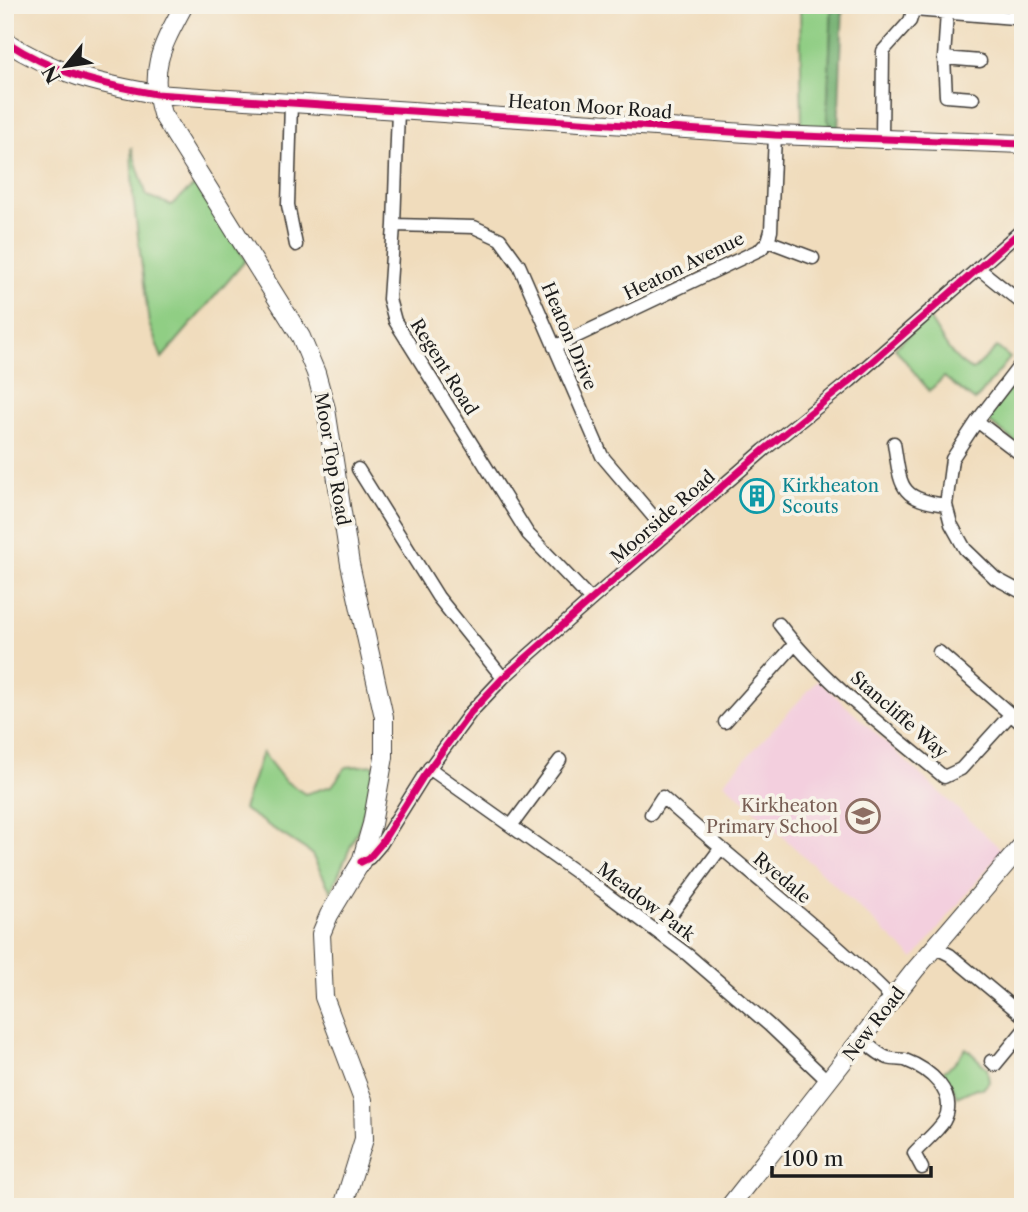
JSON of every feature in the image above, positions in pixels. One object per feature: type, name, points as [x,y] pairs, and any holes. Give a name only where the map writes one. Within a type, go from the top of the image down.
[{"type":"street","points":[[156,94],[159,52],[184,5]]},
{"type":"street","points":[[882,139],[883,51],[910,21],[915,8],[1014,18],[1015,5]]},
{"type":"street","points":[[947,12],[944,58],[946,96],[973,98]]},
{"type":"street","name":"Heaton Moor Road","points":[[5,41],[33,59],[97,83],[156,94],[775,135],[1023,144]]},
{"type":"street","points":[[944,58],[980,61]]},
{"type":"street","name":"Moor Top Road","points":[[156,94],[162,114],[301,337],[316,373],[326,409],[350,564],[384,717],[384,757],[372,824],[361,862],[329,915],[321,934],[324,997],[363,1100],[363,1139],[343,1207]]},
{"type":"street","points":[[291,103],[288,205],[296,245]]},
{"type":"street","name":"Regent Road","points":[[398,110],[389,299],[395,321],[528,534],[591,600]]},
{"type":"street","name":"Heaton Avenue","points":[[554,347],[761,249],[771,232],[775,135]]},
{"type":"street","name":"Heaton Drive","points":[[394,225],[474,228],[500,239],[519,265],[602,456],[668,534]]},
{"type":"street","name":"Moorside Road","points":[[361,862],[369,858],[381,844],[429,768],[471,712],[503,678],[1023,229]]},
{"type":"street","points":[[768,241],[814,258]]},
{"type":"street","points":[[978,268],[1023,304]]},
{"type":"street","points":[[1023,361],[977,421],[953,458],[946,505],[951,524],[965,549],[995,578],[1023,593]]},
{"type":"street","points":[[977,421],[1023,456]]},
{"type":"street","points":[[894,443],[901,484],[911,496],[946,505]]},
{"type":"street","points":[[358,469],[438,597],[503,678]]},
{"type":"street","name":"Stancliffe Way","points":[[779,624],[794,644],[867,712],[944,777],[961,769],[1010,715]]},
{"type":"street","points":[[725,722],[794,644]]},
{"type":"street","points":[[939,652],[1023,725]]},
{"type":"street","points":[[511,826],[560,760]]},
{"type":"street","name":"Meadow Park","points":[[429,768],[688,955],[769,1025],[829,1082]]},
{"type":"street","name":"Ryedale","points":[[651,814],[662,797],[856,962],[893,999]]},
{"type":"street","name":"New Road","points":[[729,1207],[934,947],[1023,844]]},
{"type":"street","points":[[658,932],[720,849]]},
{"type":"street","points":[[934,947],[950,955],[1023,1016]]},
{"type":"street","points":[[991,1061],[995,1065],[1023,1031]]},
{"type":"street","points":[[862,1039],[888,1058],[904,1060],[920,1068],[938,1082],[947,1094],[949,1107],[943,1122],[910,1153],[922,1168]]},
{"type":"shaded area","name":"Kirkheaton Primary School","points":[[818,680],[1002,850],[914,959],[724,782]]},
{"type":"green space","points":[[800,5],[832,5],[827,119],[838,133],[802,127]]},
{"type":"green space","points":[[832,5],[843,5],[838,133],[827,120]]},
{"type":"green space","points":[[131,147],[147,196],[171,205],[195,185],[246,260],[162,358],[149,324],[133,196]]},
{"type":"green space","points":[[928,317],[953,354],[973,370],[997,347],[1010,358],[975,401],[944,377],[929,391],[895,348]]},
{"type":"green space","points":[[1023,373],[1023,448],[988,421],[990,412]]},
{"type":"green space","points":[[262,752],[284,780],[305,794],[332,786],[346,767],[375,765],[362,820],[331,892],[311,853],[243,809]]},
{"type":"green space","points":[[966,1048],[987,1068],[989,1082],[983,1089],[976,1088],[957,1097],[953,1087],[939,1074],[953,1065]]},
{"type":"cycle path","points":[[5,41],[60,70],[115,86],[156,94],[775,135],[1023,144]]},
{"type":"cycle path","points":[[361,862],[369,858],[381,844],[423,777],[471,712],[503,678],[1023,229]]},
{"type":"place","name":"Kirkheaton Scouts","points":[[757,496]]},
{"type":"place","name":"Kirkheaton Primary School","points":[[863,816]]}]
